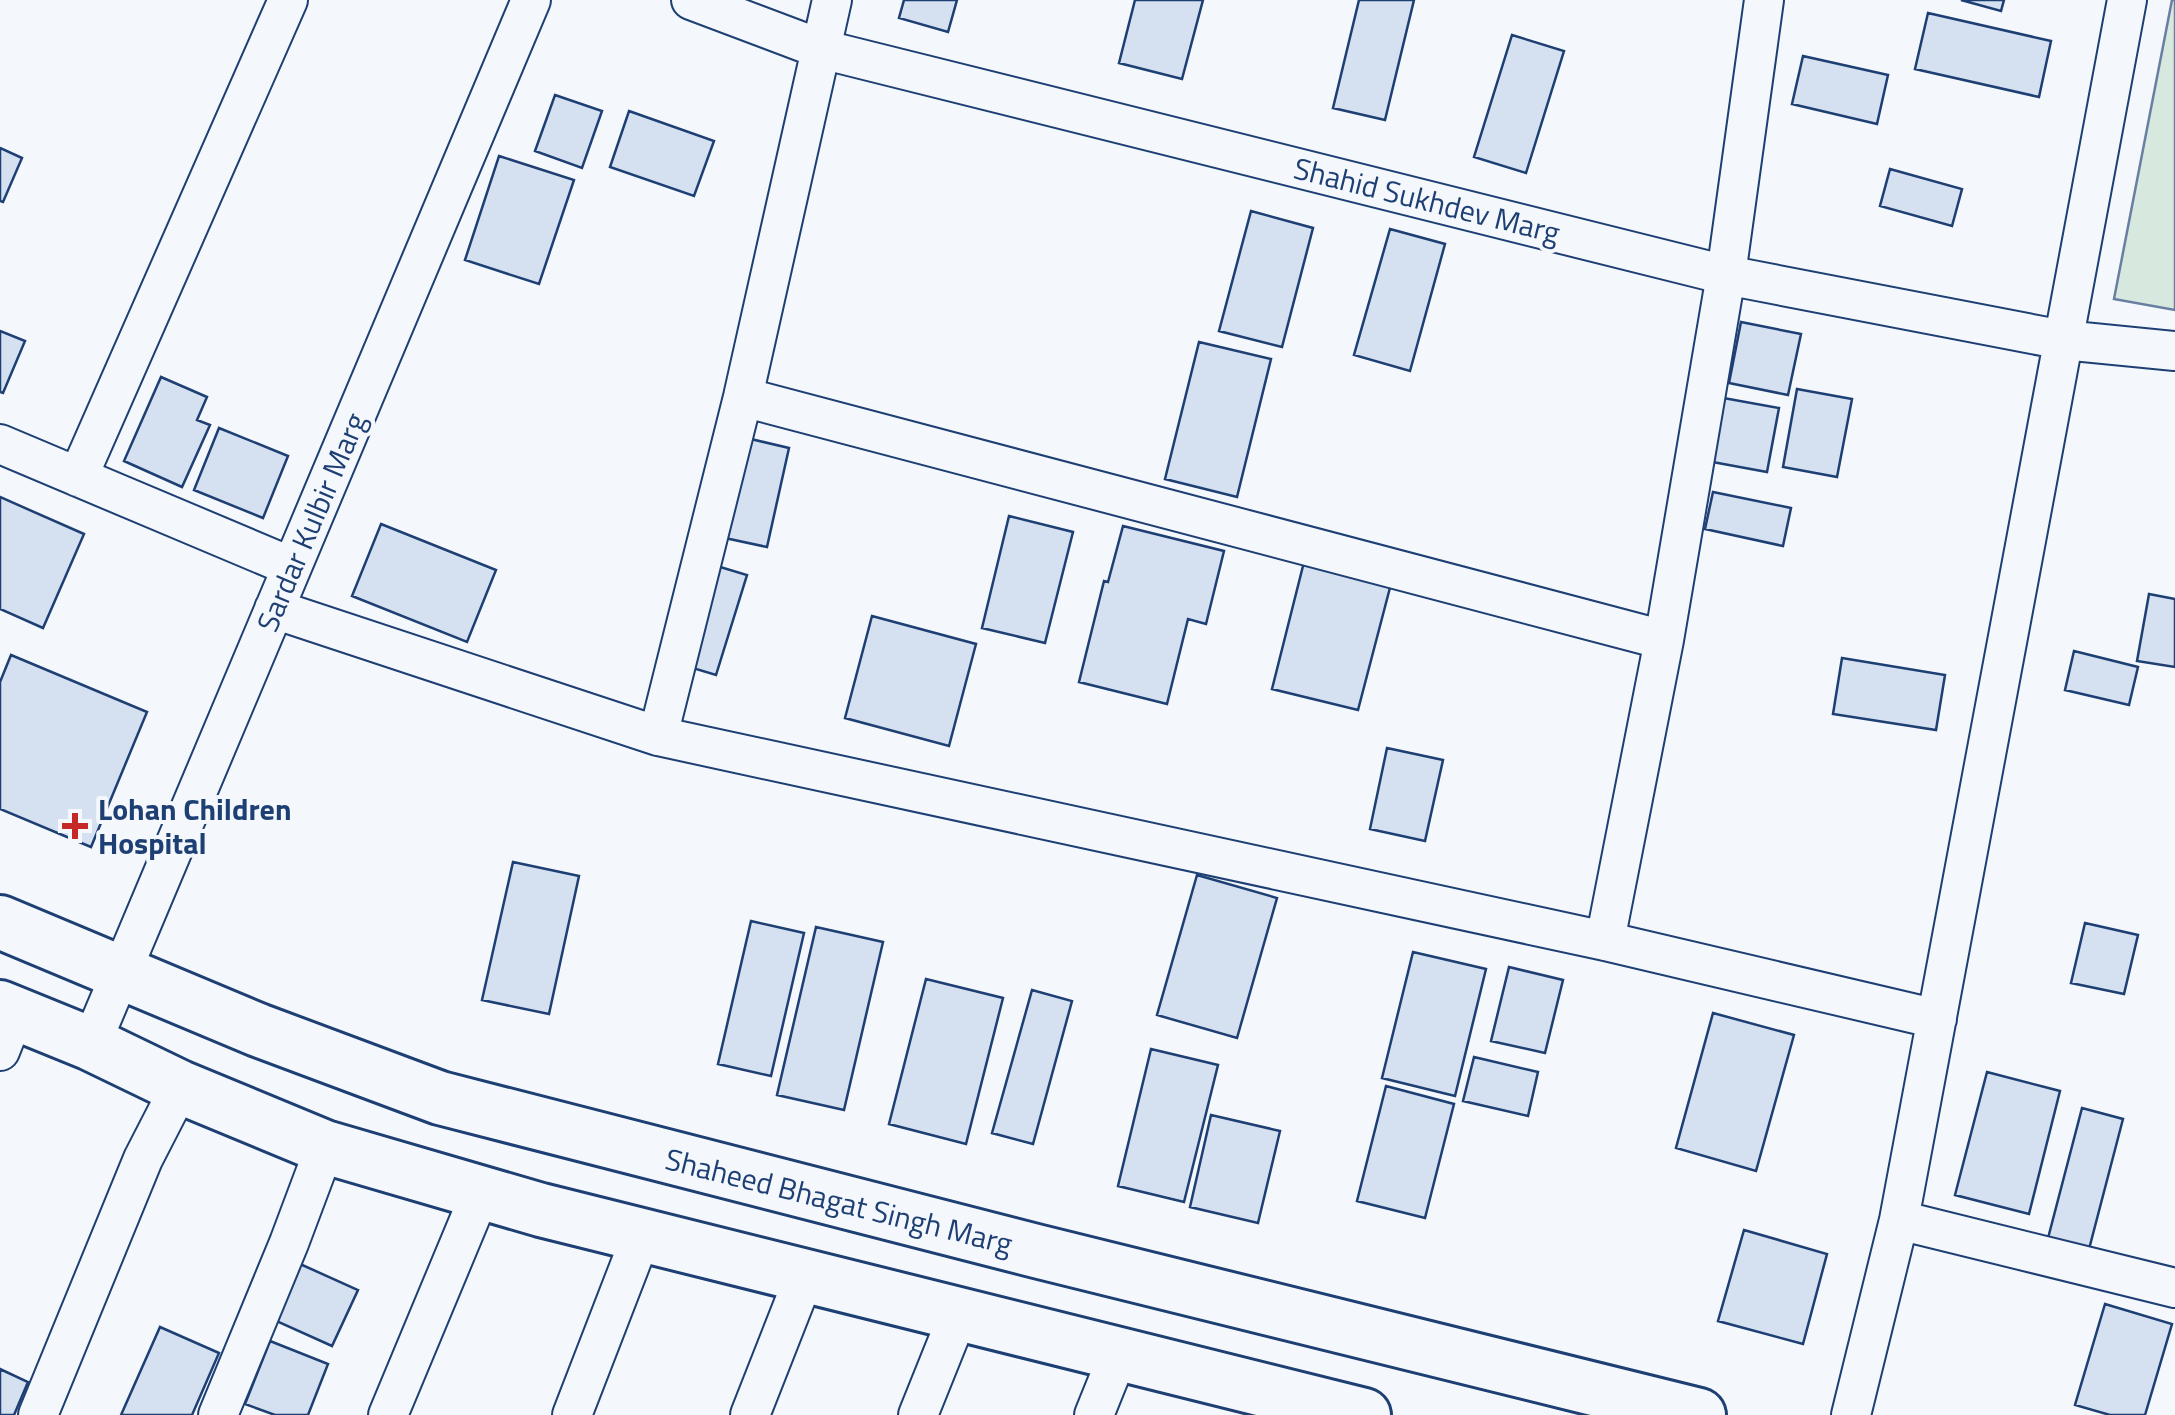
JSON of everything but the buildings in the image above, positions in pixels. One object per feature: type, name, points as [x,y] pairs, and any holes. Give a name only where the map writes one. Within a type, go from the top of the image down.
[{"type":"street","points":[[78,477],[288,0]]},
{"type":"street","name":"Sardar Kulbir Marg","points":[[91,1044],[531,0]]},
{"type":"street","name":"Shahid Sukhdev Marg","points":[[691,0],[821,49],[1726,274],[2062,340],[2175,351]]},
{"type":"street","points":[[658,736],[742,396],[832,0]]},
{"type":"street","points":[[1605,940],[1664,640],[1726,274],[1764,0]]},
{"type":"street","points":[[1852,1415],[1898,1220],[2127,0]]},
{"type":"street","points":[[742,396],[1664,640]]},
{"type":"street","points":[[0,444],[292,567]]},
{"type":"street","points":[[274,609],[658,736],[1605,940],[1937,1019]]},
{"type":"street","name":"Shaheed Bhagat Singh Marg","points":[[0,922],[258,1030],[440,1098],[1698,1415]]},
{"type":"street","points":[[5,1024],[91,1044],[324,1147],[642,1234],[1119,1353],[1282,1405],[1364,1415]]},
{"type":"street","points":[[38,1415],[144,1159],[180,1086]]},
{"type":"street","points":[[218,1415],[324,1147]]},
{"type":"street","points":[[388,1415],[481,1192]]},
{"type":"street","points":[[1898,1220],[2175,1288]]},
{"type":"street","points":[[572,1415],[642,1234]]},
{"type":"street","points":[[750,1415],[806,1276]]},
{"type":"street","points":[[918,1415],[959,1313]]},
{"type":"street","points":[[1094,1415],[1119,1353]]},
{"type":"shaded area","points":[[2175,0],[2175,310],[2114,299]]},
{"type":"place","name":"Lohan Children Hospital","points":[[75,826]]}]
